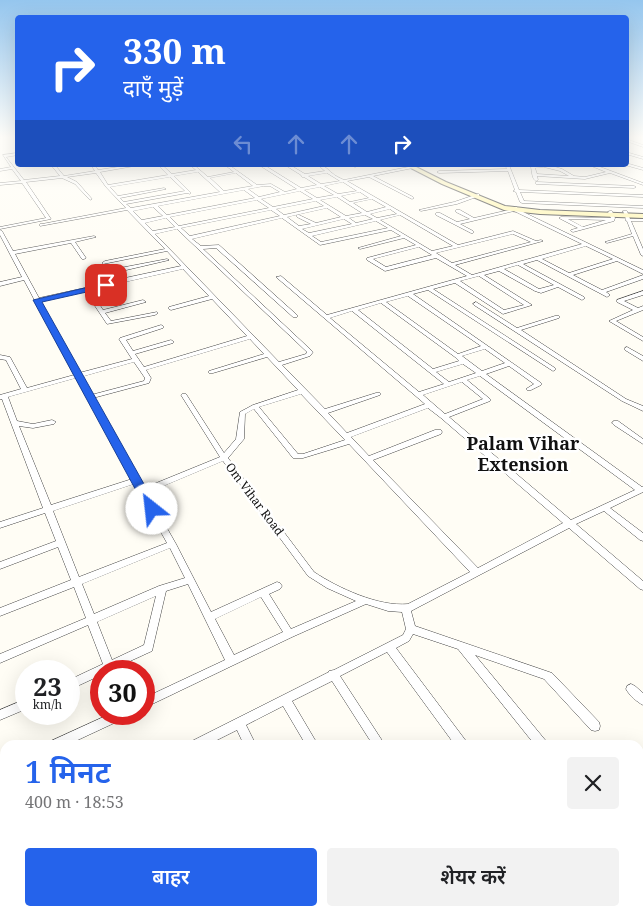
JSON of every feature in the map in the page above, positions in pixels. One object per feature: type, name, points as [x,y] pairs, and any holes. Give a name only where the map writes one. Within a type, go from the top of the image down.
[{"type":"main road","points":[[440,179],[504,208],[626,216],[643,214]]},
{"type":"street","points":[[0,184],[46,179]]},
{"type":"street","points":[[67,179],[76,183],[90,199]]},
{"type":"street","points":[[103,179],[117,197],[183,267],[476,572]]},
{"type":"street","points":[[107,186],[148,179]]},
{"type":"street","points":[[175,179],[194,198]]},
{"type":"street","points":[[207,179],[223,192]]},
{"type":"street","points":[[246,179],[256,186]]},
{"type":"street","points":[[282,179],[355,224]]},
{"type":"street","points":[[308,179],[471,277]]},
{"type":"street","points":[[341,179],[457,246]]},
{"type":"street","points":[[141,222],[356,179]]},
{"type":"street","points":[[375,179],[412,198]]},
{"type":"street","points":[[511,179],[522,202],[643,207]]},
{"type":"street","points":[[535,179],[540,191]]},
{"type":"street","points":[[629,179],[643,184]]},
{"type":"street","points":[[23,181],[49,219]]},
{"type":"street","points":[[537,183],[634,187]]},
{"type":"street","points":[[42,225],[256,186],[271,185],[284,193]]},
{"type":"street","points":[[244,188],[323,244],[391,229]]},
{"type":"street","points":[[117,197],[164,189]]},
{"type":"street","points":[[151,233],[360,191]]},
{"type":"street","points":[[516,191],[643,196]]},
{"type":"street","points":[[145,192],[166,217],[310,352],[308,355],[277,365]]},
{"type":"street","points":[[123,203],[188,192]]},
{"type":"street","points":[[421,210],[477,196]]},
{"type":"street","points":[[349,203],[373,198]]},
{"type":"street","points":[[189,238],[327,207]]},
{"type":"street","points":[[298,228],[390,208]]},
{"type":"street","points":[[456,224],[515,209],[643,272]]},
{"type":"street","points":[[458,211],[474,220]]},
{"type":"street","points":[[76,214],[0,231],[77,375],[172,544],[232,660]]},
{"type":"street","points":[[308,235],[401,214]]},
{"type":"street","points":[[438,214],[471,232]]},
{"type":"street","points":[[574,231],[612,215]]},
{"type":"street","points":[[582,228],[561,218],[612,215]]},
{"type":"street","points":[[299,216],[315,224]]},
{"type":"street","points":[[626,216],[643,220]]},
{"type":"street","points":[[626,216],[643,255]]},
{"type":"street","points":[[419,246],[369,259],[385,269],[457,246],[512,232],[534,242]]},
{"type":"street","points":[[607,242],[633,235]]},
{"type":"street","points":[[12,253],[94,237]]},
{"type":"street","points":[[360,248],[404,237]]},
{"type":"street","points":[[72,241],[84,258]]},
{"type":"street","points":[[450,265],[541,241]]},
{"type":"street","points":[[326,317],[586,245]]},
{"type":"street","points":[[199,248],[216,246],[295,316]]},
{"type":"street","points":[[105,263],[167,250]]},
{"type":"street","points":[[538,259],[604,293],[643,277]]},
{"type":"street","points":[[124,281],[119,272],[120,270],[167,260]]},
{"type":"street","points":[[568,275],[616,260]]},
{"type":"street","points":[[519,264],[582,298]]},
{"type":"street","points":[[38,300],[183,267]]},
{"type":"street","points":[[500,269],[536,290],[541,291],[558,286]]},
{"type":"street","points":[[456,281],[503,312],[529,305],[480,275]]},
{"type":"street","points":[[278,277],[643,586]]},
{"type":"street","points":[[0,284],[26,278]]},
{"type":"street","points":[[430,288],[553,369]]},
{"type":"street","points":[[87,289],[111,324],[155,313]]},
{"type":"street","points":[[640,309],[619,301],[643,293]]},
{"type":"street","points":[[409,294],[539,384],[529,389]]},
{"type":"street","points":[[171,308],[212,297]]},
{"type":"street","points":[[102,312],[143,302]]},
{"type":"street","points":[[206,740],[406,638],[410,630],[406,609],[569,524],[642,489],[383,302]]},
{"type":"street","points":[[476,304],[624,400],[643,409]]},
{"type":"street","points":[[269,313],[286,308]]},
{"type":"street","points":[[640,309],[612,321],[643,339]]},
{"type":"street","points":[[354,310],[449,384]]},
{"type":"street","points":[[516,330],[557,317]]},
{"type":"street","points":[[90,397],[146,382],[148,378],[122,338],[161,328]]},
{"type":"street","points":[[143,369],[251,337]]},
{"type":"street","points":[[131,353],[171,342]]},
{"type":"street","points":[[457,356],[485,347]]},
{"type":"street","points":[[627,349],[643,359]]},
{"type":"street","points":[[211,372],[268,355]]},
{"type":"street","points":[[0,357],[8,358],[25,390]]},
{"type":"street","points":[[107,660],[15,424],[2,396],[135,360]]},
{"type":"street","points":[[432,372],[465,361]]},
{"type":"street","points":[[417,395],[509,364]]},
{"type":"street","points":[[443,417],[488,400],[462,380]]},
{"type":"street","points":[[184,395],[224,458],[240,438],[242,413],[255,406],[303,391]]},
{"type":"street","points":[[323,412],[378,394]]},
{"type":"street","points":[[255,406],[296,456],[303,456],[429,405]]},
{"type":"street","points":[[15,424],[33,426],[52,422]]},
{"type":"street","points":[[616,423],[643,442]]},
{"type":"street","points":[[368,459],[438,432]]},
{"type":"street","name":"Om Vihar Road","points":[[142,492],[224,458],[312,574],[321,583],[365,601],[398,610],[406,609]]},
{"type":"street","points":[[0,525],[136,480]]},
{"type":"street","points":[[604,507],[643,538]]},
{"type":"street","points":[[0,566],[61,542]]},
{"type":"street","points":[[0,612],[172,544]]},
{"type":"street","points":[[0,658],[162,589],[190,580]]},
{"type":"street","points":[[209,617],[277,586]]},
{"type":"street","points":[[126,660],[148,648],[162,589]]},
{"type":"street","points":[[263,592],[289,634]]},
{"type":"street","points":[[155,698],[232,660],[365,601]]},
{"type":"street","points":[[410,630],[548,676],[595,726]]},
{"type":"street","points":[[389,647],[458,740]]},
{"type":"street","points":[[462,647],[538,740]]},
{"type":"street","points":[[333,674],[376,740]]},
{"type":"street","points":[[631,689],[643,700]]},
{"type":"street","points":[[285,699],[309,740]]},
{"type":"street","points":[[0,715],[15,709]]},
{"type":"street","points":[[239,723],[248,740]]},
{"type":"street","points":[[66,740],[98,725]]},
{"type":"district","name":"Palam Vihar Extension","points":[[523,453]]},
{"type":"route","points":[[106,285],[38,300],[77,375],[152,509]]}]
